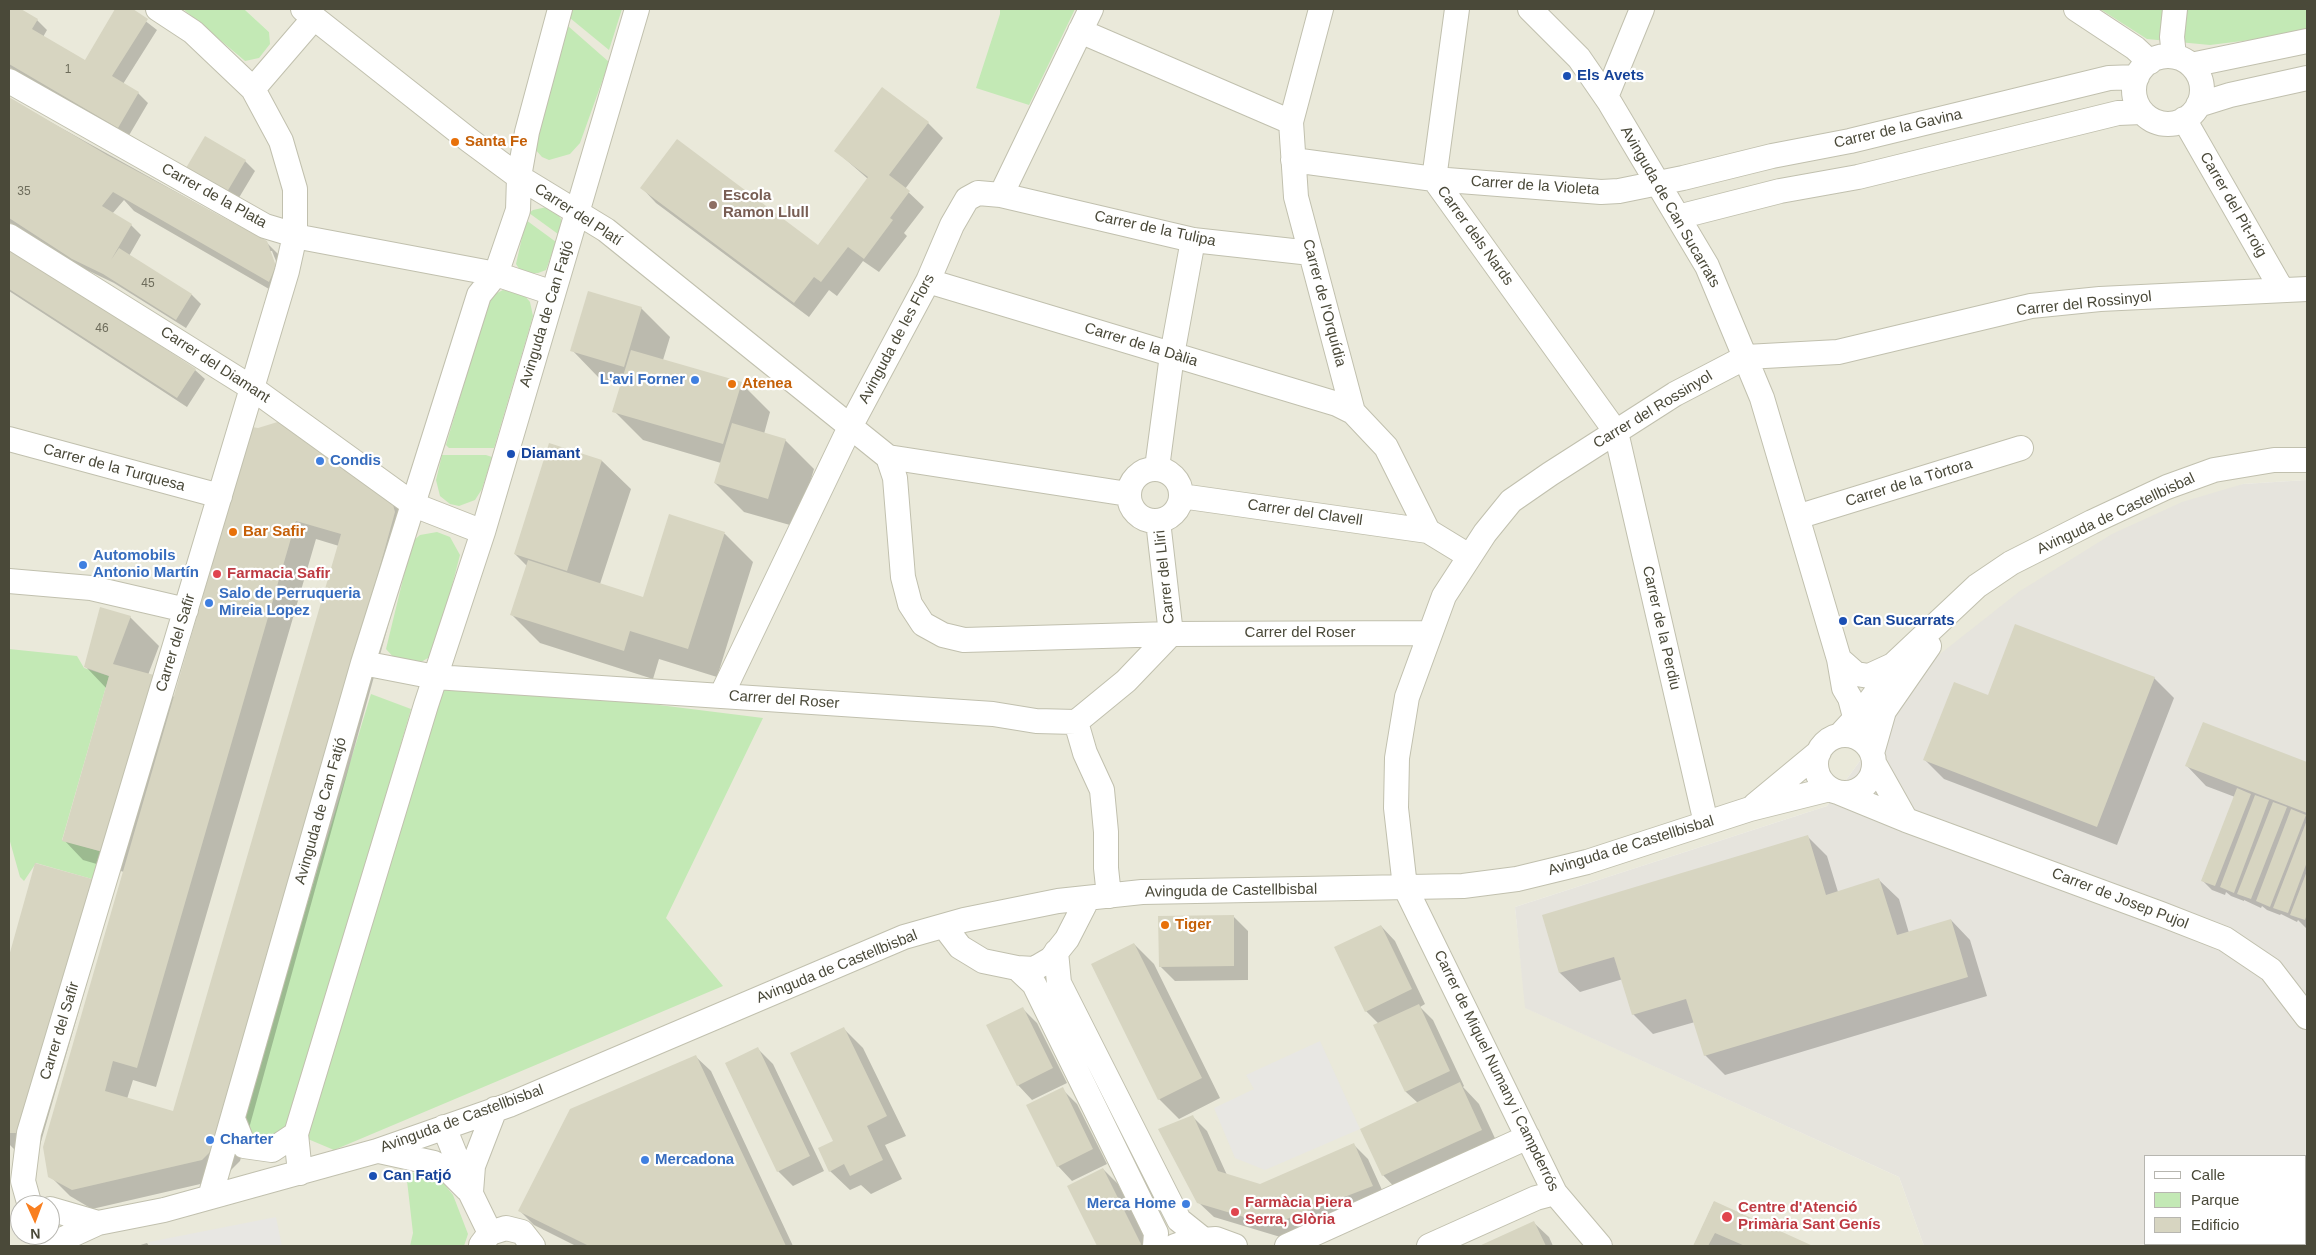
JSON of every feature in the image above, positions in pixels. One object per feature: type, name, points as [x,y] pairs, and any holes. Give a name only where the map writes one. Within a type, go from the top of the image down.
[{"type":"street","name":"Carrer del Safir","points":[[30,1195],[23,1181],[29,1133],[287,271],[295,235],[295,189],[281,141],[254,89],[193,32],[158,9]]},
{"type":"street","name":"Avinguda de Can Fatjó","points":[[210,1197],[363,663],[479,295],[496,274],[518,210],[520,177],[527,132],[560,9]]},
{"type":"street","name":"Avinguda de Can Fatjó","points":[[300,1173],[296,1134],[435,677],[483,532],[637,9]]},
{"type":"street","points":[[1001,195],[1091,9]]},
{"type":"street","name":"Carrer de l'Orquídia","points":[[1321,9],[1290,122],[1296,197],[1353,412],[1386,447],[1428,531]]},
{"type":"street","name":"Carrer dels Nards","points":[[1457,9],[1434,179],[1616,432]]},
{"type":"street","name":"Avinguda de Can Sucarrats","points":[[1530,9],[1579,58],[1606,97],[1707,266],[1762,398],[1840,659],[1844,688],[1850,698],[1850,743]]},
{"type":"street","points":[[1606,97],[1642,9]]},
{"type":"street","points":[[2076,9],[2134,48],[2144,70]]},
{"type":"street","points":[[2175,9],[2172,37],[2182,60],[2200,79],[2202,94],[2191,112]]},
{"type":"street","points":[[254,89],[309,14]]},
{"type":"street","name":"Carrer del Platí","points":[[309,14],[469,140],[520,177],[606,230],[888,457]]},
{"type":"street","points":[[1080,31],[1290,122]]},
{"type":"street","points":[[2307,41],[2182,60],[2162,56],[2144,70],[2134,86],[2135,98],[2142,112],[2154,120],[2165,123],[2230,95],[2307,78]]},
{"type":"street","name":"Carrer de la Gavina","points":[[1658,183],[1691,177],[1772,156],[1850,142],[2144,70]]},
{"type":"street","name":"Carrer de la Plata","points":[[9,81],[265,226],[295,235],[496,274],[553,293]]},
{"type":"street","points":[[1678,217],[1780,191],[1858,177],[2118,113],[2142,112]]},
{"type":"street","name":"Carrer del Pit-roig","points":[[2191,112],[2282,290]]},
{"type":"street","name":"Carrer de la Violeta","points":[[1293,160],[1434,179],[1601,192],[1619,192],[1658,183]]},
{"type":"street","name":"Avinguda de les Flors","points":[[721,696],[851,426],[928,281],[952,226],[967,199],[978,193],[1001,195]]},
{"type":"street","name":"Carrer de la Tulipa","points":[[1001,195],[1193,240],[1311,253]]},
{"type":"street","name":"Carrer del Diamant","points":[[9,236],[252,388],[414,505]]},
{"type":"street","points":[[1157,468],[1172,355],[1193,240]]},
{"type":"street","name":"Carrer de la Dàlia","points":[[928,281],[1337,404],[1353,412]]},
{"type":"street","name":"Carrer del Rossinyol","points":[[1405,887],[1396,808],[1397,758],[1407,697],[1444,596],[1469,556],[1511,501],[1675,394],[1746,357],[1838,352],[2031,306],[2100,299],[2307,289]]},
{"type":"street","name":"Carrer de la Perdiu","points":[[1616,432],[1706,824]]},
{"type":"street","name":"Carrer de la Turquesa","points":[[9,439],[220,496]]},
{"type":"street","name":"Carrer de la Tòrtora","points":[[1797,518],[2021,448]]},
{"type":"street","points":[[888,457],[1128,494]]},
{"type":"street","name":"Carrer del Roser","points":[[888,457],[894,478],[903,577],[910,604],[923,624],[943,635],[964,640],[1170,634],[1429,633]]},
{"type":"street","name":"Avinguda de Castellbisbal","points":[[1850,743],[1893,665],[1977,586],[2011,563],[2092,522],[2167,488],[2214,470],[2274,460],[2307,460]]},
{"type":"street","points":[[1157,468],[1172,475],[1180,487],[1181,496],[1175,512],[1158,521],[1149,520],[1138,515],[1130,504],[1128,494],[1130,486],[1139,473],[1157,468]]},
{"type":"street","name":"Carrer del Clavell","points":[[1181,496],[1428,531]]},
{"type":"street","points":[[414,505],[483,532]]},
{"type":"street","name":"Carrer del Lliri","points":[[1158,521],[1170,634]]},
{"type":"street","points":[[1428,531],[1469,556]]},
{"type":"street","points":[[9,581],[91,588],[186,610]]},
{"type":"street","name":"Avinguda de Castellbisbal","points":[[1750,809],[1850,743],[1884,711],[1935,637],[1943,616]]},
{"type":"street","points":[[944,926],[960,947],[983,961],[1017,968],[1034,969],[1050,959],[1068,939],[1099,897],[1106,868],[1106,832],[1102,790],[1085,753],[1076,722],[1126,681],[1170,634]]},
{"type":"street","points":[[1840,659],[1856,674],[1869,676],[1893,665]]},
{"type":"street","name":"Carrer del Roser","points":[[363,663],[435,677],[993,714],[1036,721],[1076,722]]},
{"type":"street","name":"Avinguda de Can Sucarrats","points":[[1844,688],[1840,695],[1838,711],[1850,743]]},
{"type":"street","points":[[1835,791],[1820,780],[1816,771],[1850,743],[1906,820]]},
{"type":"street","name":"Avinguda de Castellbisbal","points":[[48,1246],[98,1223],[210,1197],[377,1151],[495,1109],[904,937],[944,926],[1058,901],[1142,892],[1463,886],[1517,879],[1587,862],[1750,809],[1835,791],[1850,792],[1864,786],[1871,778],[1850,743]]},
{"type":"street","name":"Carrer de Josep Pujol","points":[[1835,791],[1906,820],[2225,939],[2271,970],[2307,1018]]},
{"type":"street","name":"Carrer de Miquel Numany i Campderrós","points":[[1405,887],[1555,1193],[1600,1246]]},
{"type":"street","points":[[1056,952],[1059,983],[1179,1220],[1204,1240]]},
{"type":"street","points":[[1017,968],[1034,984],[1156,1233],[1155,1246]]},
{"type":"street","points":[[471,1194],[473,1166],[495,1109]]},
{"type":"street","points":[[233,1119],[244,1146],[272,1150],[296,1134]]},
{"type":"street","points":[[444,1127],[471,1194],[485,1240],[506,1228],[514,1229],[528,1238],[533,1246]]},
{"type":"street","points":[[1287,1246],[1528,1137]]},
{"type":"street","points":[[377,1151],[401,1154],[434,1163],[449,1171],[471,1194]]},
{"type":"street","points":[[1429,1246],[1536,1198],[1555,1193]]},
{"type":"street","name":"Avinguda de Castellbisbal","points":[[60,1213],[98,1223]]},
{"type":"street","points":[[1175,1246],[1190,1241],[1216,1239],[1235,1246]]},
{"type":"shaded area","points":[[9,9],[183,9],[245,61],[269,32],[244,9],[2307,9],[2307,480],[2243,484],[1935,658],[1827,806],[1515,907],[1526,1008],[1899,1177],[1924,1246],[9,1246]]},
{"type":"shaded area","points":[[2307,480],[2307,1246],[1924,1246],[1899,1177],[1525,1008],[1515,907],[1827,806],[1935,658],[2020,591],[2112,534],[2182,502],[2243,484]]},
{"type":"shaded area","points":[[1320,1041],[1360,1129],[1265,1170],[1235,1158],[1214,1108],[1254,1089],[1246,1075]]},
{"type":"shaded area","points":[[276,1217],[282,1246],[150,1246],[149,1242]]},
{"type":"green space","points":[[183,9],[244,9],[269,32],[270,44],[259,58],[245,61]]},
{"type":"green space","points":[[573,9],[622,9],[609,50],[570,18]]},
{"type":"green space","points":[[1000,9],[1075,9],[1029,105],[976,88]]},
{"type":"green space","points":[[2100,9],[2307,9],[2307,33],[2210,45],[2147,39]]},
{"type":"green space","points":[[568,26],[609,62],[580,143],[570,154],[549,160],[542,157],[534,148],[540,114]]},
{"type":"green space","points":[[547,207],[556,212],[561,219],[558,234],[529,213],[533,210]]},
{"type":"green space","points":[[526,220],[556,242],[546,270],[538,273],[522,273],[516,264]]},
{"type":"green space","points":[[503,290],[524,295],[530,302],[533,316],[494,448],[449,448],[446,445],[488,302],[495,294]]},
{"type":"green space","points":[[442,455],[486,455],[492,457],[482,489],[475,500],[459,506],[450,504],[440,496],[436,480]]},
{"type":"green space","points":[[437,532],[450,537],[460,555],[436,647],[433,655],[416,665],[397,661],[386,649],[412,542],[420,535]]},
{"type":"green space","points":[[9,649],[77,656],[84,668],[109,676],[62,840],[103,852],[92,879],[36,863],[24,881],[20,877],[9,838]]},
{"type":"green space","points":[[435,677],[763,718],[666,918],[723,986],[334,1150],[296,1134]]},
{"type":"green space","points":[[371,694],[411,709],[296,1105],[284,1135],[271,1143],[252,1136],[245,1126],[245,1108]]},
{"type":"green space","points":[[406,1172],[430,1175],[444,1184],[453,1195],[468,1234],[464,1246],[410,1246],[413,1233]]},
{"type":"building","points":[[9,9],[21,9],[38,19],[32,29],[85,60],[115,9],[133,9],[148,19],[112,76],[139,92],[118,128],[9,64]]},
{"type":"building","name":"Escola Ramon Llull","points":[[882,87],[929,122],[889,175],[910,191],[890,218],[893,220],[864,259],[848,247],[821,282],[814,277],[794,303],[640,188],[677,139],[818,245],[868,177],[834,151]]},
{"type":"building","points":[[9,97],[107,155],[267,241],[276,266],[269,282],[113,192],[102,206],[132,224],[111,260],[119,248],[192,294],[176,320],[103,274],[72,259],[9,218]]},
{"type":"building","points":[[205,136],[246,160],[227,192],[186,168]]},
{"type":"building","points":[[9,247],[196,369],[177,398],[9,289]]},
{"type":"building","points":[[588,291],[642,307],[624,367],[570,351]]},
{"type":"building","points":[[631,350],[742,382],[723,444],[612,412]]},
{"type":"building","points":[[284,420],[391,497],[395,512],[221,1141],[202,1160],[72,1190],[48,1177],[43,1147],[252,427],[258,428]],"holes":[[[296,521],[341,534],[173,1111],[105,1091],[113,1061],[137,1068]]]},
{"type":"building","points":[[732,423],[786,439],[768,499],[714,483]]},
{"type":"building","points":[[549,443],[602,460],[567,571],[514,554]]},
{"type":"building","points":[[669,514],[725,532],[688,649],[630,631],[624,651],[510,615],[528,560],[643,597]]},
{"type":"building","points":[[100,607],[131,616],[113,664],[154,675],[103,852],[62,841],[109,676],[84,667]]},
{"type":"building","points":[[2015,624],[2155,677],[2097,827],[1923,760],[1954,682],[1988,695]]},
{"type":"building","points":[[2203,722],[2307,762],[2307,813],[2185,766]]},
{"type":"building","points":[[2237,788],[2251,794],[2215,886],[2201,881]]},
{"type":"building","points":[[2255,795],[2269,800],[2234,893],[2220,887]]},
{"type":"building","points":[[2273,802],[2287,807],[2251,899],[2237,894]]},
{"type":"building","points":[[2291,809],[2306,815],[2270,907],[2256,901]]},
{"type":"building","points":[[2307,820],[2307,862],[2288,913],[2273,908]]},
{"type":"building","points":[[1808,835],[1826,895],[1879,878],[1897,935],[1951,919],[1968,977],[1704,1056],[1686,999],[1632,1015],[1614,957],[1559,973],[1542,915]]},
{"type":"building","points":[[35,863],[92,879],[19,1133],[9,1133],[9,956]]},
{"type":"building","points":[[2307,871],[2307,914],[2305,920],[2290,915]]},
{"type":"building","points":[[1234,915],[1234,966],[1159,967],[1158,916]]},
{"type":"building","points":[[1381,925],[1412,989],[1365,1012],[1334,947]]},
{"type":"building","points":[[1134,943],[1202,1078],[1158,1100],[1091,964]]},
{"type":"building","points":[[1419,1004],[1450,1071],[1405,1092],[1373,1025]]},
{"type":"building","points":[[1023,1007],[1053,1068],[1017,1086],[986,1025]]},
{"type":"building","points":[[844,1027],[887,1116],[867,1126],[883,1160],[850,1176],[844,1164],[829,1172],[818,1148],[833,1141],[790,1053]]},
{"type":"building","points":[[758,1047],[810,1156],[777,1172],[725,1063]]},
{"type":"building","name":"Mercadona","points":[[696,1055],[786,1246],[589,1246],[518,1211],[570,1109]]},
{"type":"building","points":[[1460,1082],[1482,1130],[1382,1176],[1360,1129]]},
{"type":"building","points":[[1063,1087],[1093,1149],[1057,1167],[1026,1105]]},
{"type":"building","points":[[1193,1115],[1218,1171],[1260,1184],[1354,1143],[1373,1186],[1271,1225],[1197,1203],[1158,1129]]},
{"type":"building","points":[[1103,1168],[1141,1244],[1140,1246],[1097,1246],[1067,1186]]},
{"type":"building","name":"Centre d'Atenció Primària Sant Genís","points":[[1714,1201],[1813,1246],[1745,1246],[1715,1233],[1708,1246],[1693,1246]]},
{"type":"building","points":[[1534,1221],[1546,1246],[1479,1246]]},
{"type":"building","points":[[2252,1245],[2252,1246],[2177,1246]]},
{"type":"building","points":[[2258,1245],[2293,1245],[2293,1246],[2255,1246]]},
{"type":"place","name":"Els Avets","points":[[1567,76]]},
{"type":"place","name":"Santa Fe","points":[[455,142]]},
{"type":"place","name":"Escola Ramon Llull","points":[[713,205]]},
{"type":"place","name":"L'avi Forner","points":[[695,380]]},
{"type":"place","name":"Atenea","points":[[732,384]]},
{"type":"place","name":"Diamant","points":[[511,454]]},
{"type":"place","name":"Condis","points":[[320,461]]},
{"type":"place","name":"Bar Safir","points":[[233,532]]},
{"type":"place","name":"Automobils Antonio Martín","points":[[83,565]]},
{"type":"place","name":"Farmacia Safir","points":[[217,574]]},
{"type":"place","name":"Salo de Perruqueria Mireia Lopez","points":[[209,603]]},
{"type":"place","name":"Can Sucarrats","points":[[1843,621]]},
{"type":"place","name":"Tiger","points":[[1165,925]]},
{"type":"place","name":"Charter","points":[[210,1140]]},
{"type":"place","name":"Mercadona","points":[[645,1160]]},
{"type":"place","name":"Can Fatjó","points":[[373,1176]]},
{"type":"place","name":"Merca Home","points":[[1186,1204]]},
{"type":"place","name":"Farmàcia Piera Serra, Glòria","points":[[1235,1212]]},
{"type":"place","name":"Centre d'Atenció Primària Sant Genís","points":[[1727,1217]]}]
